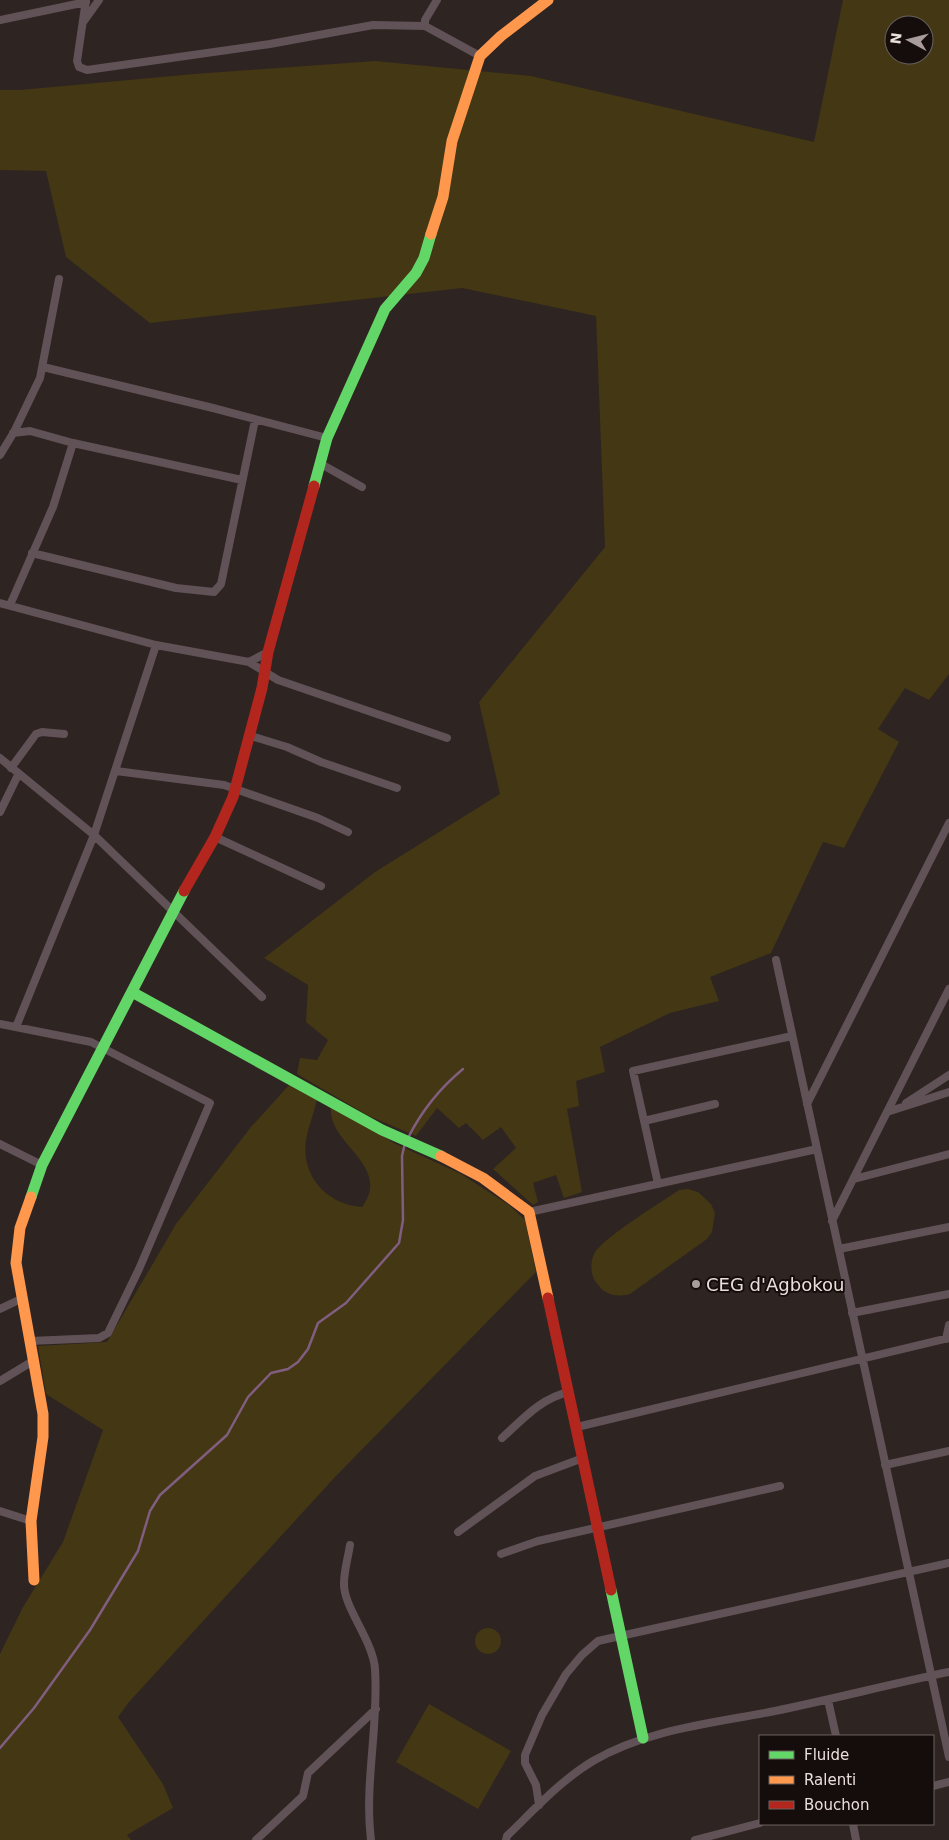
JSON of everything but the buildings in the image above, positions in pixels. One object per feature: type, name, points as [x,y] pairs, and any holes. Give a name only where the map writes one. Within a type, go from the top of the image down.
[{"type":"street","points":[[83,23],[98,0]]},
{"type":"street","points":[[425,26],[425,20],[436,0]]},
{"type":"street","points":[[34,1580],[31,1521],[43,1437],[43,1414],[23,1298],[17,1275],[16,1250],[20,1228],[42,1165],[173,909],[215,837],[236,789],[251,736],[268,652],[327,438],[385,309],[416,273],[424,258],[444,197],[452,142],[480,56],[501,36],[548,0]]},
{"type":"street","points":[[0,20],[86,1],[77,61],[79,67],[87,70],[270,44],[372,25],[425,26],[480,56]]},
{"type":"street","points":[[0,455],[40,378],[59,279]]},
{"type":"street","points":[[43,367],[327,438]]},
{"type":"street","points":[[21,417],[30,431]]},
{"type":"street","points":[[32,553],[176,588],[214,592],[221,584],[255,420]]},
{"type":"street","points":[[13,433],[30,431],[72,443],[242,480]]},
{"type":"street","points":[[10,605],[53,507],[72,443]]},
{"type":"street","points":[[321,464],[362,487]]},
{"type":"street","points":[[0,603],[156,645],[249,662],[278,680],[447,738]]},
{"type":"street","points":[[16,1027],[94,835],[156,645]]},
{"type":"street","points":[[249,662],[268,652]]},
{"type":"street","points":[[262,688],[278,680]]},
{"type":"street","points":[[11,768],[36,734],[42,732],[64,734]]},
{"type":"street","points":[[251,736],[280,744],[321,762],[397,788]]},
{"type":"street","points":[[0,758],[18,775],[94,835],[173,909],[262,997]]},
{"type":"street","points":[[116,772],[207,782],[236,789],[318,818],[348,832]]},
{"type":"street","points":[[0,812],[18,775]]},
{"type":"street","points":[[807,1104],[949,823]]},
{"type":"street","points":[[215,837],[322,886]]},
{"type":"street","points":[[776,960],[949,1757]]},
{"type":"street","points":[[832,1221],[949,990]]},
{"type":"street","points":[[132,992],[400,1139],[446,1158],[483,1178],[529,1212],[643,1738]]},
{"type":"street","points":[[0,1024],[72,1038],[103,1047],[210,1103],[139,1269],[108,1333],[99,1338],[30,1341]]},
{"type":"street","points":[[658,1184],[633,1071],[792,1036]]},
{"type":"street","points":[[896,1110],[949,1075]]},
{"type":"street","points":[[887,1112],[949,1092]]},
{"type":"street","points":[[644,1121],[715,1104]]},
{"type":"street","points":[[0,1144],[42,1165]]},
{"type":"street","points":[[529,1212],[817,1149]]},
{"type":"street","points":[[854,1179],[949,1154]]},
{"type":"street","points":[[838,1249],[949,1227]]},
{"type":"street","points":[[852,1313],[949,1294]]},
{"type":"street","points":[[0,1309],[23,1298]]},
{"type":"street","points":[[577,1427],[947,1339],[949,1325]]},
{"type":"street","points":[[0,1381],[33,1360]]},
{"type":"street","points":[[502,1438],[554,1395],[569,1392]]},
{"type":"street","points":[[886,1465],[949,1451]]},
{"type":"street","points":[[458,1532],[535,1476],[583,1458]]},
{"type":"street","points":[[501,1554],[538,1540],[780,1486]]},
{"type":"street","points":[[0,1511],[31,1521]]},
{"type":"street","points":[[350,1545],[344,1584],[373,1658],[376,1709],[370,1764],[371,1840]]},
{"type":"street","points":[[539,1805],[536,1785],[524,1758],[542,1715],[566,1674],[582,1655],[598,1641],[621,1634],[949,1563]]},
{"type":"street","points":[[506,1840],[507,1836],[539,1805],[592,1762],[643,1738],[828,1700],[949,1672]]},
{"type":"street","points":[[828,1700],[836,1735]]},
{"type":"street","points":[[256,1840],[303,1796],[308,1773],[376,1709]]},
{"type":"street","points":[[934,1786],[949,1782]]},
{"type":"street","points":[[695,1840],[759,1823]]},
{"type":"street","points":[[853,1825],[856,1840]]},
{"type":"shaded area","points":[[843,0],[949,0],[949,674],[929,700],[905,688],[878,729],[899,742],[844,848],[823,842],[771,953],[710,977],[719,1001],[670,1013],[600,1047],[605,1072],[576,1081],[579,1106],[567,1109],[582,1192],[564,1198],[556,1175],[533,1183],[538,1202],[533,1205],[493,1169],[516,1148],[501,1127],[483,1140],[466,1123],[459,1128],[437,1108],[416,1136],[369,1116],[297,1074],[300,1058],[317,1060],[328,1040],[306,1022],[308,985],[264,958],[375,872],[500,794],[479,702],[605,547],[596,316],[462,288],[150,323],[66,257],[46,171],[0,170],[0,90],[20,90],[194,74],[375,61],[531,76],[814,142]]},
{"type":"shaded area","points":[[290,1084],[317,1098],[305,1149],[311,1174],[326,1193],[349,1205],[362,1207],[369,1192],[370,1179],[356,1155],[338,1132],[332,1120],[331,1106],[396,1144],[461,1174],[509,1205],[525,1220],[536,1272],[336,1476],[129,1702],[118,1717],[163,1784],[173,1808],[127,1835],[131,1840],[0,1840],[0,1654],[23,1607],[63,1542],[103,1430],[46,1394],[38,1346],[107,1342],[176,1224],[251,1127]]},
{"type":"shaded area","points":[[688,1189],[698,1192],[711,1204],[715,1213],[712,1232],[707,1239],[630,1294],[613,1295],[602,1289],[594,1279],[591,1267],[592,1258],[599,1247],[620,1230],[679,1190]]},
{"type":"shaded area","points":[[488,1628],[497,1632],[501,1641],[497,1650],[488,1654],[479,1650],[475,1641],[479,1632]]},
{"type":"shaded area","points":[[429,1704],[511,1751],[478,1809],[396,1762]]},
{"type":"waterway","points":[[408,1138],[432,1101],[463,1069]]},
{"type":"waterway","points":[[0,1748],[34,1708],[90,1630],[138,1551],[150,1511],[160,1495],[227,1435],[248,1397],[271,1373],[288,1369],[298,1362],[308,1349],[318,1323],[346,1303],[399,1243],[403,1220],[402,1156],[405,1143]]},
{"type":"traffic: fast","points":[[314,486],[327,438],[385,309],[416,273],[424,258],[431,234]]},
{"type":"traffic: fast","points":[[31,1197],[42,1165],[184,891]]},
{"type":"traffic: fast","points":[[132,992],[382,1130],[441,1156]]},
{"type":"traffic: fast","points":[[611,1590],[643,1738]]},
{"type":"traffic: slow","points":[[431,234],[443,197],[452,141],[480,56],[501,36],[548,0]]},
{"type":"traffic: slow","points":[[441,1156],[483,1178],[529,1212],[548,1298]]},
{"type":"traffic: slow","points":[[31,1197],[20,1228],[16,1263],[43,1414],[43,1437],[31,1521],[34,1580]]},
{"type":"traffic: jam","points":[[184,891],[215,837],[233,797],[262,688],[268,652],[314,486]]},
{"type":"traffic: jam","points":[[548,1298],[611,1590]]},
{"type":"place","name":"CEG d'Agbokou","points":[[696,1284]]}]
